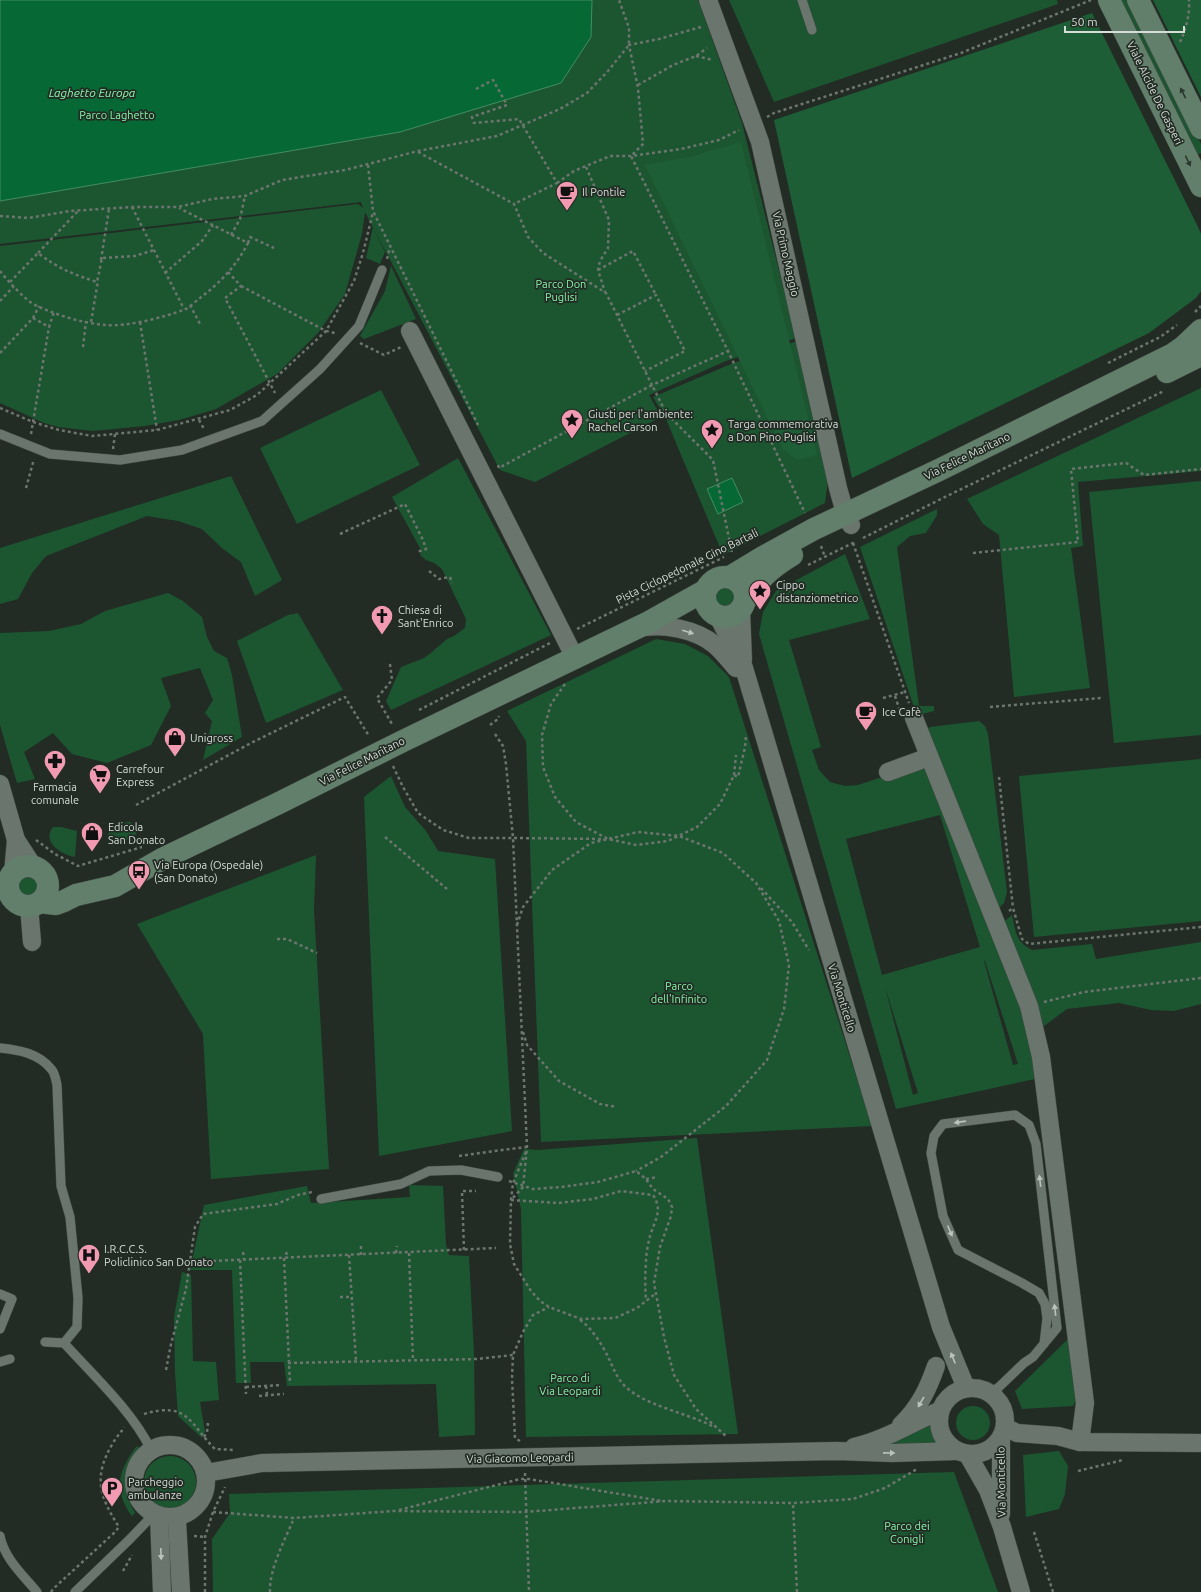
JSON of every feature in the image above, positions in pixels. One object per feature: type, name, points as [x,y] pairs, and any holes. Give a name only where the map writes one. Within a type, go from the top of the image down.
[{"type":"street","name":"Via Primo Maggio","points":[[708,0],[760,142],[838,488],[850,527]]},
{"type":"street","name":"Viale Alcide De Gasperi","points":[[1109,0],[1200,182]]},
{"type":"street","points":[[1138,0],[1201,128]]},
{"type":"street","name":"Via Felice Maritano","points":[[730,577],[763,557],[850,527],[940,470],[1174,354],[1201,330]]},
{"type":"street","points":[[413,336],[575,658]]},
{"type":"street","name":"Via Felice Maritano","points":[[743,606],[755,586],[772,567],[818,540],[850,527],[992,460],[1201,355]]},
{"type":"street","points":[[722,577],[730,577],[739,582],[744,591],[743,606],[734,615],[726,618],[714,614],[706,605],[705,597],[706,590],[710,583],[722,577]]},
{"type":"street","name":"Via Felice Maritano","points":[[21,890],[56,904],[76,895],[115,886],[162,859],[641,626],[706,590]]},
{"type":"street","name":"Via Monticello","points":[[743,606],[744,668]]},
{"type":"street","name":"Via Felice Maritano","points":[[641,626],[685,614],[714,614]]},
{"type":"street","name":"Via Monticello","points":[[714,614],[744,668],[941,1327],[966,1388]]},
{"type":"street","points":[[641,626],[671,627],[687,631],[714,644],[725,654],[738,671],[759,719]]},
{"type":"street","points":[[914,718],[1029,1006],[1042,1056],[1085,1403],[1080,1442]]},
{"type":"street","points":[[888,772],[929,757]]},
{"type":"street","points":[[0,784],[16,840],[21,890],[32,942]]},
{"type":"street","name":"Via Monticello","points":[[940,1409],[936,1366],[941,1327]]},
{"type":"street","name":"Via Giacomo Leopardi","points":[[891,1435],[918,1407],[928,1390],[936,1366]]},
{"type":"street","points":[[966,1388],[978,1388],[990,1393],[1001,1405],[1006,1417],[1002,1434],[995,1446],[978,1454],[962,1453],[949,1446],[939,1430],[938,1421],[940,1409],[948,1398],[956,1392],[966,1388]]},
{"type":"street","name":"Via Giacomo Leopardi","points":[[836,1451],[869,1444],[891,1435],[940,1409]]},
{"type":"street","points":[[1002,1434],[1011,1430],[1017,1433],[1058,1436],[1080,1442],[1201,1443]]},
{"type":"street","name":"Via Monticello","points":[[1002,1434],[1002,1527]]},
{"type":"street","points":[[163,1516],[186,1514],[196,1507],[205,1492],[206,1473],[198,1458],[185,1448],[168,1445],[151,1450],[143,1457],[137,1467],[134,1483],[136,1494],[141,1503],[163,1516],[177,1521],[181,1592]]},
{"type":"street","name":"Via Giacomo Leopardi","points":[[206,1473],[262,1463],[836,1451],[962,1453]]},
{"type":"street","name":"Via Monticello","points":[[962,1453],[988,1490],[1002,1527],[1021,1592]]},
{"type":"street","points":[[162,1592],[163,1516]]},
{"type":"lane","points":[[802,0],[812,30]]},
{"type":"lane","points":[[0,434],[50,454],[120,460],[182,450],[262,421],[320,369],[359,326],[382,270]]},
{"type":"lane","points":[[0,1048],[23,1051],[40,1058],[53,1071],[57,1085],[61,1186],[70,1217],[78,1298],[77,1327],[64,1343]]},
{"type":"lane","points":[[990,1393],[1033,1357],[1044,1344],[1057,1328],[1036,1144],[1029,1125],[1015,1115],[943,1124],[934,1136],[931,1153],[943,1216],[958,1250],[1039,1293],[1045,1304],[1047,1318],[1044,1344]]},
{"type":"lane","points":[[322,1199],[401,1184],[429,1171],[461,1170],[498,1176]]},
{"type":"lane","points":[[0,1294],[12,1299],[0,1328]]},
{"type":"lane","points":[[45,1342],[64,1343],[132,1418],[151,1450]]},
{"type":"lane","points":[[0,1362],[10,1359]]},
{"type":"lane","points":[[75,1592],[130,1540],[163,1516]]},
{"type":"lane","points":[[0,1536],[3,1548],[12,1562],[37,1592]]},
{"type":"path","points":[[619,0],[629,28],[629,45],[638,85],[643,144],[631,156]]},
{"type":"path","points":[[774,113],[961,53],[1092,0]]},
{"type":"path","points":[[1167,60],[1174,54],[1185,31],[1189,0]]},
{"type":"path","points":[[0,216],[29,218],[80,210],[132,207],[178,208],[212,199],[245,196],[282,180],[345,170],[418,152],[497,136],[560,109],[587,94],[629,45],[697,29],[719,29]]},
{"type":"path","points":[[638,85],[673,65],[696,56],[719,29]]},
{"type":"path","points":[[476,89],[493,80],[507,105],[472,117],[474,123],[519,119],[556,183]]},
{"type":"path","points":[[514,204],[556,183],[574,171],[610,156],[631,156],[682,149],[719,140],[741,129]]},
{"type":"path","points":[[418,152],[514,204],[528,237],[543,253],[606,293]]},
{"type":"path","points":[[631,156],[728,351],[807,516]]},
{"type":"path","points":[[0,408],[33,422],[59,430],[92,436],[157,430],[230,410],[257,395],[326,331],[354,281],[363,253],[373,212],[368,165]]},
{"type":"path","points":[[586,167],[609,220],[608,248],[600,261],[598,270],[606,293],[652,385]]},
{"type":"path","points":[[231,235],[240,219],[245,196]]},
{"type":"path","points":[[132,207],[184,309]]},
{"type":"path","points":[[178,208],[248,243]]},
{"type":"path","points":[[91,322],[109,209]]},
{"type":"path","points":[[10,282],[80,210]]},
{"type":"path","points":[[373,212],[482,432]]},
{"type":"path","points":[[165,273],[202,241],[213,225]]},
{"type":"path","points":[[0,271],[34,304],[67,317],[106,325],[140,322],[190,306],[218,285],[242,255],[250,237],[274,248]]},
{"type":"path","points":[[102,258],[135,256],[154,250]]},
{"type":"path","points":[[598,270],[633,251],[685,351],[645,371]]},
{"type":"path","points":[[38,253],[52,264],[72,274],[97,282],[102,258]]},
{"type":"path","points":[[228,272],[242,286],[326,331],[349,337],[384,355],[413,336],[432,332]]},
{"type":"path","points":[[0,301],[14,286]]},
{"type":"path","points":[[242,286],[225,298],[281,405]]},
{"type":"path","points":[[617,315],[656,295]]},
{"type":"path","points":[[0,353],[33,318],[39,306]]},
{"type":"path","points":[[190,306],[200,324]]},
{"type":"path","points":[[28,445],[49,326],[54,312]]},
{"type":"path","points":[[33,318],[49,326]]},
{"type":"path","points":[[83,347],[86,321]]},
{"type":"path","points":[[140,322],[157,430]]},
{"type":"path","points":[[496,460],[499,468],[652,385],[728,351]]},
{"type":"path","name":"Pista Ciclopedonale Gino Bartali","points":[[652,385],[666,413],[713,460],[732,553],[739,550]]},
{"type":"path","points":[[805,567],[850,527],[949,495],[1165,391]]},
{"type":"path","points":[[26,488],[37,449]]},
{"type":"path","points":[[973,553],[1078,542],[1071,469],[1126,463],[1144,475],[1201,470]]},
{"type":"path","points":[[340,534],[405,504],[426,549],[417,552]]},
{"type":"path","points":[[850,527],[914,718]]},
{"type":"path","name":"Pista Ciclopedonale Gino Bartali","points":[[575,630],[725,557]]},
{"type":"path","points":[[429,571],[439,579],[450,577],[452,583]]},
{"type":"path","points":[[413,714],[550,643]]},
{"type":"path","points":[[390,664],[392,680],[377,698],[392,724]]},
{"type":"path","points":[[566,683],[551,704],[542,735],[543,767],[555,797],[576,822],[608,839]]},
{"type":"path","points":[[883,698],[905,692]]},
{"type":"path","points":[[136,805],[251,743],[345,697],[369,736]]},
{"type":"path","points":[[990,707],[1101,698]]},
{"type":"path","points":[[387,727],[399,721]]},
{"type":"path","points":[[734,775],[738,777],[745,748],[746,732]]},
{"type":"path","points":[[363,740],[373,734]]},
{"type":"path","points":[[495,734],[503,746],[513,838],[527,1148],[523,1187],[511,1200]]},
{"type":"path","points":[[393,766],[403,787],[418,812],[443,830],[469,838],[608,839],[636,845],[668,841],[697,827],[720,804],[734,775],[736,755]]},
{"type":"path","points":[[999,777],[1013,908],[1022,939],[1030,944],[1201,927]]},
{"type":"path","points":[[517,925],[523,907],[552,870],[591,843],[638,832],[679,836],[723,854],[756,883],[792,922],[813,956]]},
{"type":"path","points":[[384,837],[447,889]]},
{"type":"path","points":[[34,839],[41,842],[55,854],[78,866],[146,846]]},
{"type":"path","points":[[498,1176],[523,1187],[533,1189],[598,1182],[636,1170],[661,1157],[726,1106],[767,1060],[784,1009],[789,965],[779,921],[756,883]]},
{"type":"path","points":[[997,924],[1013,908]]},
{"type":"path","points":[[277,939],[288,939],[317,953]]},
{"type":"path","points":[[1029,1006],[1084,992],[1201,978]]},
{"type":"path","points":[[522,1030],[528,1045],[559,1080],[600,1104],[617,1107]]},
{"type":"path","points":[[527,1148],[513,1183],[510,1244],[514,1264],[531,1291],[540,1301],[549,1307],[581,1319],[615,1318],[637,1308],[655,1294]]},
{"type":"path","points":[[636,1170],[646,1179],[653,1189],[668,1199],[672,1207],[671,1216],[660,1248],[654,1283],[664,1337],[674,1374],[696,1409],[727,1437]]},
{"type":"path","points":[[646,1179],[658,1177]]},
{"type":"path","points":[[166,1370],[171,1344],[186,1289],[195,1227],[203,1214],[277,1204],[298,1195],[315,1191]]},
{"type":"path","points":[[464,1250],[462,1191],[476,1191]]},
{"type":"path","points":[[511,1200],[558,1203],[593,1199],[621,1191],[654,1195],[658,1202],[658,1210],[650,1236],[646,1262],[646,1301]]},
{"type":"path","points":[[360,1246],[361,1255]]},
{"type":"path","points":[[396,1253],[397,1246]]},
{"type":"path","points":[[189,1262],[496,1248]]},
{"type":"path","points":[[243,1252],[244,1260]]},
{"type":"path","points":[[286,1252],[288,1258]]},
{"type":"path","points":[[409,1253],[413,1360]]},
{"type":"path","points":[[349,1255],[356,1361]]},
{"type":"path","points":[[284,1258],[290,1384]]},
{"type":"path","points":[[240,1260],[246,1394]]},
{"type":"path","points":[[340,1297],[351,1296]]},
{"type":"path","points":[[524,1442],[515,1438],[512,1378],[513,1355],[523,1332],[533,1315],[549,1307]]},
{"type":"path","points":[[576,1317],[590,1329],[608,1357],[617,1376],[627,1388],[669,1410],[693,1417],[716,1428]]},
{"type":"path","points":[[288,1363],[477,1359],[513,1355]]},
{"type":"path","points":[[246,1387],[282,1385]]},
{"type":"path","points":[[266,1386],[267,1395]]},
{"type":"path","points":[[259,1396],[284,1394]]},
{"type":"path","points":[[51,1592],[114,1533],[118,1527],[103,1498],[101,1490],[101,1475],[105,1460],[113,1443],[132,1418],[148,1413],[168,1410],[185,1414],[215,1449],[241,1450]]},
{"type":"path","points":[[204,1437],[207,1432],[208,1423]]},
{"type":"path","points":[[1078,1471],[1122,1460],[1130,1460]]},
{"type":"path","points":[[206,1592],[205,1537],[213,1512],[294,1518],[394,1511],[525,1512],[666,1501],[793,1503],[854,1499],[885,1488],[917,1469]]},
{"type":"path","points":[[525,1471],[525,1512],[529,1592]]},
{"type":"path","points":[[394,1511],[525,1479],[666,1501]]},
{"type":"path","points":[[793,1503],[797,1592]]},
{"type":"path","points":[[270,1592],[269,1583],[280,1549],[294,1518]]},
{"type":"path","points":[[1034,1532],[1053,1592]]},
{"type":"green space","points":[[0,0],[698,0],[742,123],[796,338],[726,361],[649,395],[661,417],[535,482],[500,470],[365,212],[362,234],[345,294],[318,333],[277,374],[216,409],[179,420],[145,426],[93,431],[58,427],[44,423],[0,403],[0,246],[358,204],[363,208],[361,202],[0,244]]},
{"type":"green space","points":[[729,0],[1057,0],[1058,4],[774,102]]},
{"type":"green space","points":[[1117,0],[1129,0],[1201,144],[1201,153],[1194,156]]},
{"type":"green space","points":[[373,227],[385,252],[380,264],[366,258]]},
{"type":"green space","points":[[391,266],[416,319],[364,339],[360,336],[385,291]]},
{"type":"green space","points":[[797,341],[828,480],[825,503],[723,555],[666,419],[653,397],[731,364]]},
{"type":"green space","points":[[1201,388],[1201,471],[1078,482],[1083,546],[1071,548],[1090,688],[1014,697],[999,535],[983,524],[967,499]]},
{"type":"green space","points":[[381,390],[420,465],[297,524],[260,448]]},
{"type":"green space","points":[[458,458],[551,635],[391,710],[386,701],[401,667],[424,658],[447,639],[465,628],[466,619],[442,569],[420,555],[421,550],[392,497]]},
{"type":"green space","points":[[231,476],[282,580],[255,596],[241,562],[223,549],[202,529],[178,521],[147,516],[46,556],[32,573],[18,599],[0,604],[0,548]]},
{"type":"green space","points":[[1201,481],[1201,735],[1114,743],[1089,492]]},
{"type":"green space","points":[[937,509],[937,515],[926,533],[910,536],[897,547],[919,706],[934,706],[934,711],[922,714],[916,713],[860,547]]},
{"type":"green space","points":[[845,554],[870,619],[789,640],[821,747],[812,750],[819,770],[830,782],[845,786],[858,785],[928,762],[1023,1003],[1034,1064],[1035,1079],[896,1109],[759,634],[763,612],[776,591]],"holes":[[[940,815],[980,947],[882,975],[846,839]],[[984,961],[1018,1064],[1013,1065]],[[885,987],[918,1093],[913,1095]]]},
{"type":"green space","points":[[726,584],[734,587],[737,595],[734,603],[726,606],[718,603],[715,595],[718,587]]},
{"type":"green space","points":[[168,593],[183,601],[202,617],[207,637],[214,651],[227,658],[232,675],[242,737],[203,760],[212,721],[205,713],[213,700],[200,668],[161,678],[171,706],[151,745],[107,763],[72,754],[53,733],[24,752],[35,779],[17,783],[0,725],[0,633],[49,631],[81,624],[105,611]]},
{"type":"green space","points":[[298,613],[343,690],[266,723],[237,641],[288,615]]},
{"type":"green space","name":"Parco dell'Infinito","points":[[656,639],[685,644],[708,656],[729,677],[872,1126],[541,1142],[526,741],[507,711]]},
{"type":"green space","points":[[979,721],[985,726],[988,734],[1007,892],[1004,903],[997,910],[926,730],[930,727]]},
{"type":"green space","points":[[1201,759],[1201,921],[1034,937],[1019,776]]},
{"type":"green space","points":[[391,776],[405,807],[426,831],[438,851],[495,859],[512,1131],[379,1156],[364,797]]},
{"type":"green space","points":[[127,822],[131,822],[137,832],[134,837],[112,846],[107,839],[108,834],[111,830]]},
{"type":"green space","points":[[53,827],[61,827],[77,831],[75,857],[64,854],[51,843],[50,833]]},
{"type":"green space","points":[[316,855],[314,910],[329,1169],[211,1179],[203,1034],[137,924]]},
{"type":"green space","points":[[28,877],[34,880],[37,886],[34,892],[28,895],[22,892],[19,886],[22,880]]},
{"type":"green space","points":[[1012,915],[1017,936],[1026,947],[1032,950],[1092,944],[1096,959],[1201,942],[1201,1004],[1174,1011],[1151,1010],[1119,1003],[1067,1009],[1044,1026],[1001,924]]},
{"type":"green space","name":"Parco di Via Leopardi","points":[[697,1138],[738,1434],[526,1437],[521,1209],[513,1174],[524,1149],[538,1150]]},
{"type":"green space","points":[[409,1185],[443,1186],[446,1245],[449,1255],[469,1256],[474,1353],[475,1435],[439,1437],[436,1384],[287,1386],[284,1362],[250,1362],[251,1383],[236,1383],[232,1270],[190,1270],[204,1205],[307,1186],[311,1203],[410,1197]]},
{"type":"green space","points":[[182,1272],[191,1275],[193,1361],[216,1362],[219,1400],[200,1402],[205,1432],[202,1438],[178,1416],[175,1372],[174,1317]]},
{"type":"green space","points":[[1070,1337],[1077,1398],[1073,1406],[1022,1409],[1015,1391]]},
{"type":"green space","points":[[970,1406],[976,1406],[980,1407],[987,1413],[990,1423],[989,1430],[983,1437],[976,1440],[970,1440],[966,1439],[959,1433],[956,1426],[956,1420],[957,1416],[963,1409]]},
{"type":"green space","points":[[933,1420],[932,1426],[941,1444],[881,1447]]},
{"type":"green space","points":[[137,1446],[141,1449],[130,1465],[125,1480],[127,1495],[135,1513],[132,1516],[122,1497],[120,1480],[126,1463]]},
{"type":"green space","points":[[1059,1451],[1068,1466],[1065,1494],[1059,1509],[1026,1517],[1023,1455]]},
{"type":"green space","points":[[165,1456],[175,1456],[189,1463],[196,1477],[196,1487],[189,1501],[175,1508],[165,1508],[155,1504],[148,1497],[144,1487],[144,1477],[148,1467],[155,1460]]},
{"type":"green space","name":"Parco dei Conigli","points":[[954,1472],[998,1592],[213,1592],[212,1539],[230,1513],[229,1494]]},
{"type":"shaded area","points":[[1153,0],[1201,0],[1201,97]]},
{"type":"shaded area","points":[[1092,13],[1201,234],[1201,291],[1196,298],[1149,333],[852,478],[774,120]]},
{"type":"shaded area","points":[[741,142],[817,455],[797,460],[783,450],[645,165],[693,156]]},
{"type":"water","name":"Laghetto Europa","points":[[0,0],[592,0],[591,37],[561,83],[400,132],[0,201]]},
{"type":"water","points":[[732,478],[743,502],[718,514],[707,489]]},
{"type":"place","name":"Il Pontile","points":[[567,212]]},
{"type":"place","name":"Giusti per l'ambiente: Rachel Carson","points":[[572,440]]},
{"type":"place","name":"Targa commemorativa a Don Pino Puglisi","points":[[712,450]]},
{"type":"place","name":"Cippo distanziometrico","points":[[760,610]]},
{"type":"place","name":"Chiesa di Sant'Enrico","points":[[382,636]]},
{"type":"place","name":"Ice Cafè","points":[[866,732]]},
{"type":"place","name":"Unigross","points":[[175,758]]},
{"type":"place","name":"Farmacia comunale","points":[[55,780]]},
{"type":"place","name":"Carrefour Express","points":[[100,794]]},
{"type":"place","name":"Edicola San Donato","points":[[92,852]]},
{"type":"place","name":"Via Europa (Ospedale) (San Donato)","points":[[139,890]]},
{"type":"place","name":"I.R.C.C.S. Policlinico San Donato","points":[[89,1274]]},
{"type":"place","name":"Parcheggio ambulanze","points":[[112,1508]]},
{"type":"park label","name":"Parco Laghetto","points":[[117,115]]},
{"type":"park label","name":"Parco Don Puglisi","points":[[561,290]]}]
